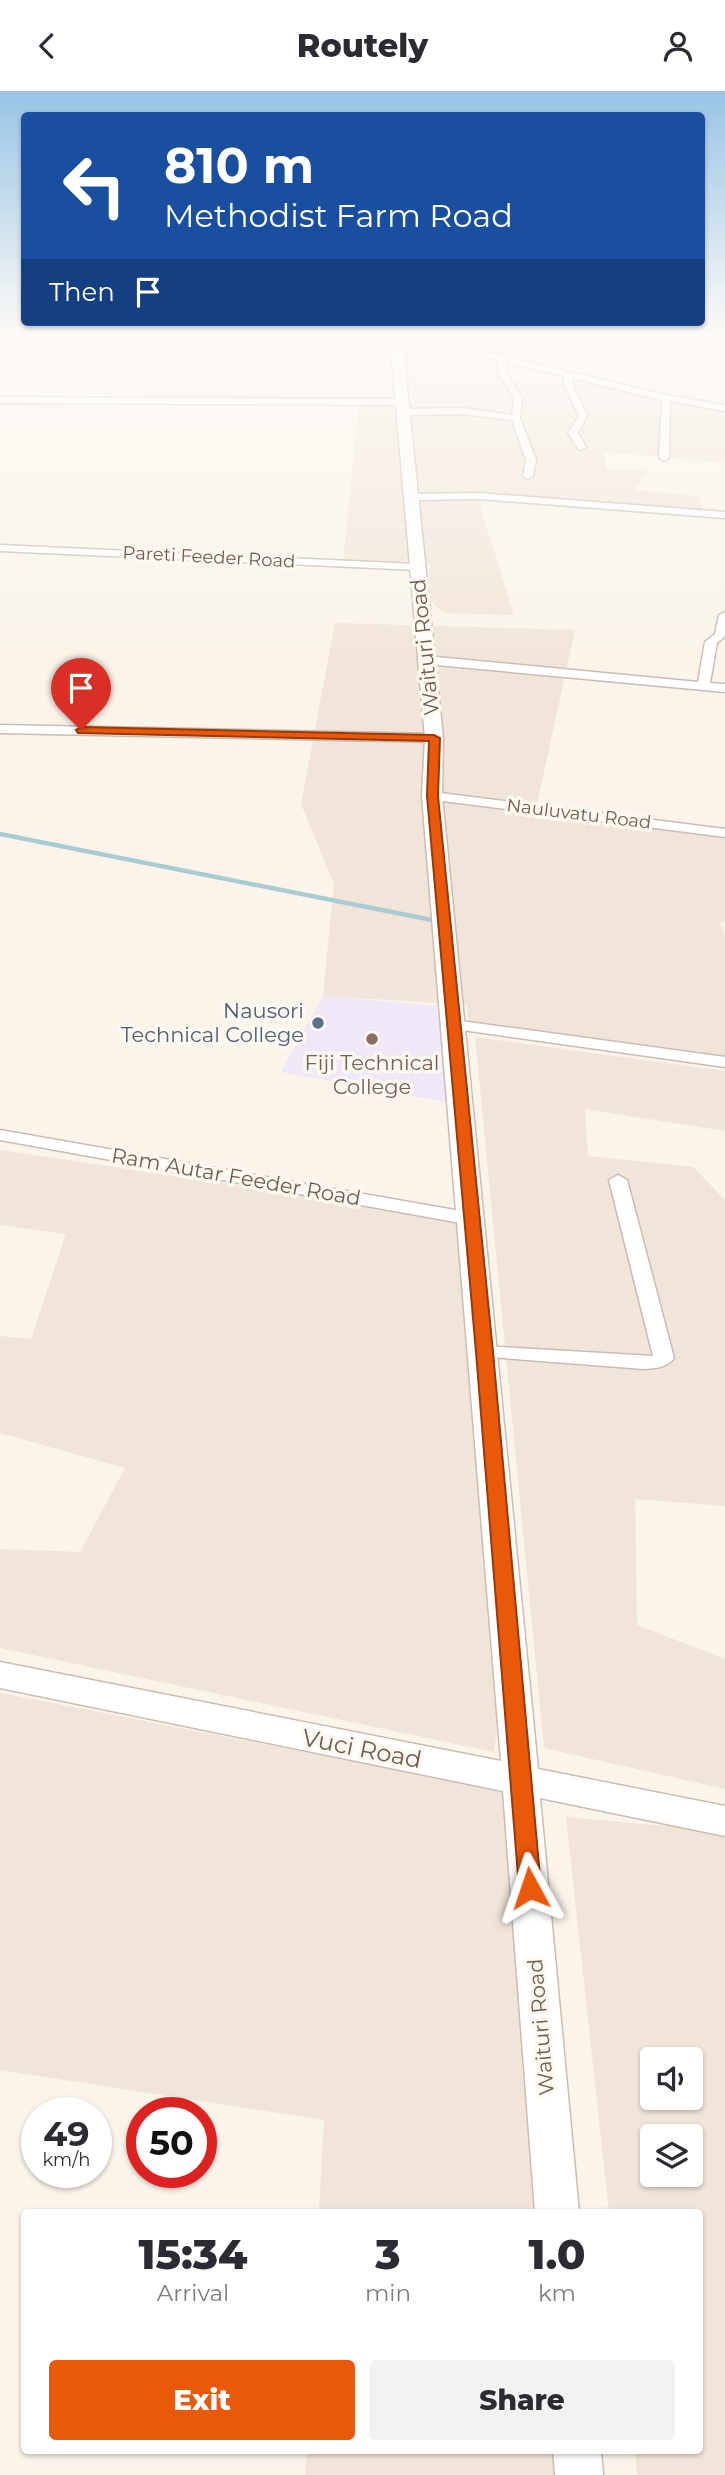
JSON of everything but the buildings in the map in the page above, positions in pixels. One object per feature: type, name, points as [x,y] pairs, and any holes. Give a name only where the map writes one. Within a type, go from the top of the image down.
[{"type":"main road","name":"Waituri Road","points":[[406,448],[434,738],[432,796],[484,1352],[557,2209]]},
{"type":"main road","name":"Vuci Road","points":[[0,1675],[725,1821]]},
{"type":"main road","points":[[577,2454],[579,2475]]},
{"type":"street","points":[[527,448],[531,460],[527,476]]},
{"type":"street","points":[[664,448],[664,458]]},
{"type":"street","points":[[411,496],[479,496],[725,515]]},
{"type":"street","name":"Pareti Feeder Road","points":[[0,548],[417,567]]},
{"type":"street","points":[[703,686],[711,642],[720,635],[725,615]]},
{"type":"street","points":[[426,660],[725,688]]},
{"type":"street","points":[[0,729],[434,738]]},
{"type":"street","name":"Nauluvatu Road","points":[[432,796],[725,833]]},
{"type":"street","points":[[454,1025],[725,1062]]},
{"type":"street","name":"Ram Autar Feeder Road","points":[[0,1135],[472,1219]]},
{"type":"street","points":[[484,1352],[644,1363],[657,1362],[664,1358],[618,1180]]},
{"type":"shaded area","points":[[354,448],[725,448],[725,463],[604,452],[606,469],[648,471],[635,490],[699,496],[704,515],[476,493],[514,615],[443,613],[428,598],[430,566],[343,562]]},
{"type":"shaded area","points":[[335,623],[575,630],[537,804],[725,829],[725,922],[719,923],[725,933],[725,1056],[604,1043],[469,1024],[467,1005],[323,996],[334,884],[301,804]]},
{"type":"shaded area","name":"Fiji Technical College","points":[[323,996],[441,1006],[452,1103],[281,1072]]},
{"type":"shaded area","points":[[475,1037],[725,1071],[725,1131],[585,1109],[588,1156],[693,1167],[725,1200],[725,1506],[635,1499],[637,1625],[725,1659],[725,1789],[544,1748]]},
{"type":"shaded area","points":[[0,1150],[467,1220],[505,1674],[494,1752],[0,1648],[0,1549],[80,1552],[125,1468],[0,1433],[0,1336],[31,1339],[66,1234],[0,1225]]},
{"type":"shaded area","points":[[0,1693],[508,1791],[537,2209],[319,2209],[324,2120],[217,2103],[217,2097],[175,2097],[0,2070]]},
{"type":"shaded area","points":[[566,1817],[688,1828],[725,1835],[725,2475],[637,2475],[635,2454],[703,2454],[703,2209],[609,2209]]},
{"type":"shaded area","points":[[307,2454],[554,2454],[555,2475],[305,2475]]},
{"type":"waterway","points":[[0,834],[437,921]]},
{"type":"place","name":"Nausori Technical College","points":[[318,1023]]},
{"type":"place","name":"Fiji Technical College","points":[[372,1039]]},
{"type":"route","points":[[81,730],[434,738],[432,796],[530,1888]]}]
